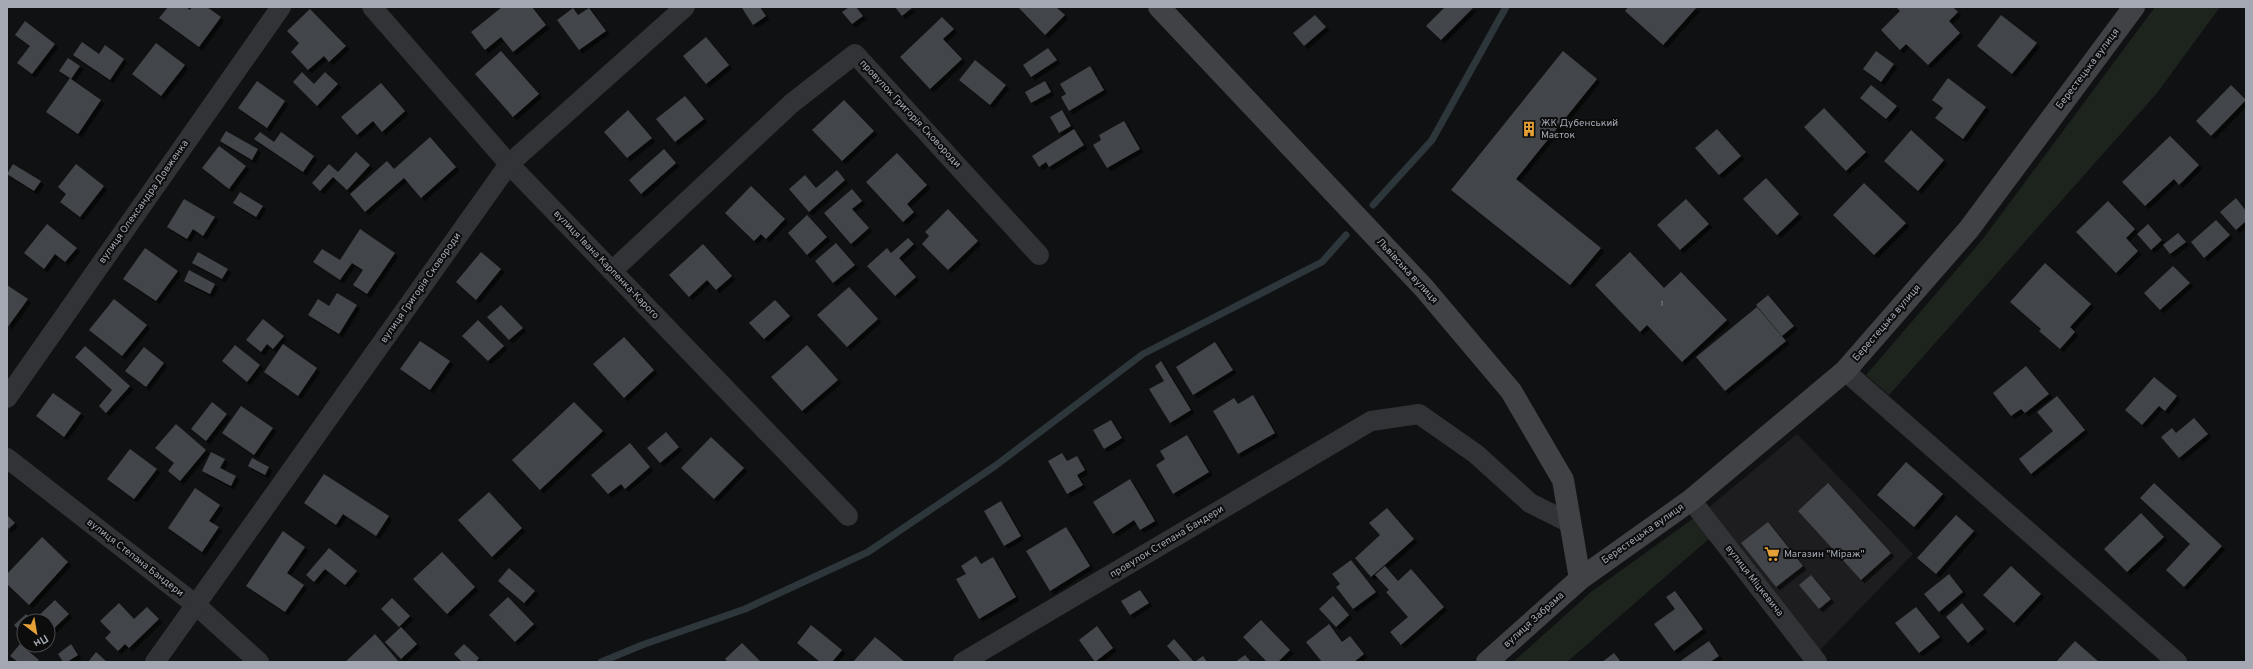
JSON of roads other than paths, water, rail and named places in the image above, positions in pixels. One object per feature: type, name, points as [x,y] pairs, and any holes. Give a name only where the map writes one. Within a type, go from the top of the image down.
[{"type":"main road","name":"Львівська вулиця","points":[[1159,7],[1424,288],[1512,391],[1563,480],[1580,579]]},
{"type":"main road","name":"Берестецька вулиця","points":[[1580,579],[1691,500],[1845,371],[1969,229],[2134,7]]},
{"type":"main road","name":"вулиця Забрама","points":[[1487,662],[1580,579]]},
{"type":"street","name":"вулиця Олександра Довженка","points":[[7,398],[281,7]]},
{"type":"street","name":"вулиця Івана Карпенка-Карого","points":[[372,7],[509,164],[848,516]]},
{"type":"street","name":"вулиця Григорія Сковороди","points":[[155,662],[509,164],[685,7]]},
{"type":"street","name":"провулок Григорія Сковороди","points":[[612,271],[792,103],[855,54],[1039,255]]},
{"type":"street","points":[[1845,371],[2176,662]]},
{"type":"street","name":"провулок Степана Бандери","points":[[963,662],[1371,421],[1420,414],[1476,454],[1530,503],[1570,523]]},
{"type":"street","name":"вулиця Степана Бандери","points":[[7,458],[196,605],[259,662]]},
{"type":"street","name":"вулиця Міцкевича","points":[[1691,500],[1817,662]]},
{"type":"waterway","points":[[1373,205],[1432,140],[1506,7]]},
{"type":"waterway","points":[[601,662],[642,645],[745,609],[868,552],[995,466],[1143,354],[1322,262],[1346,235]]},
{"type":"place","name":"ЖК Дубенський Маєток","points":[[1529,129]]},
{"type":"place","name":"Магазин \"Міраж\"","points":[[1772,554]]}]
